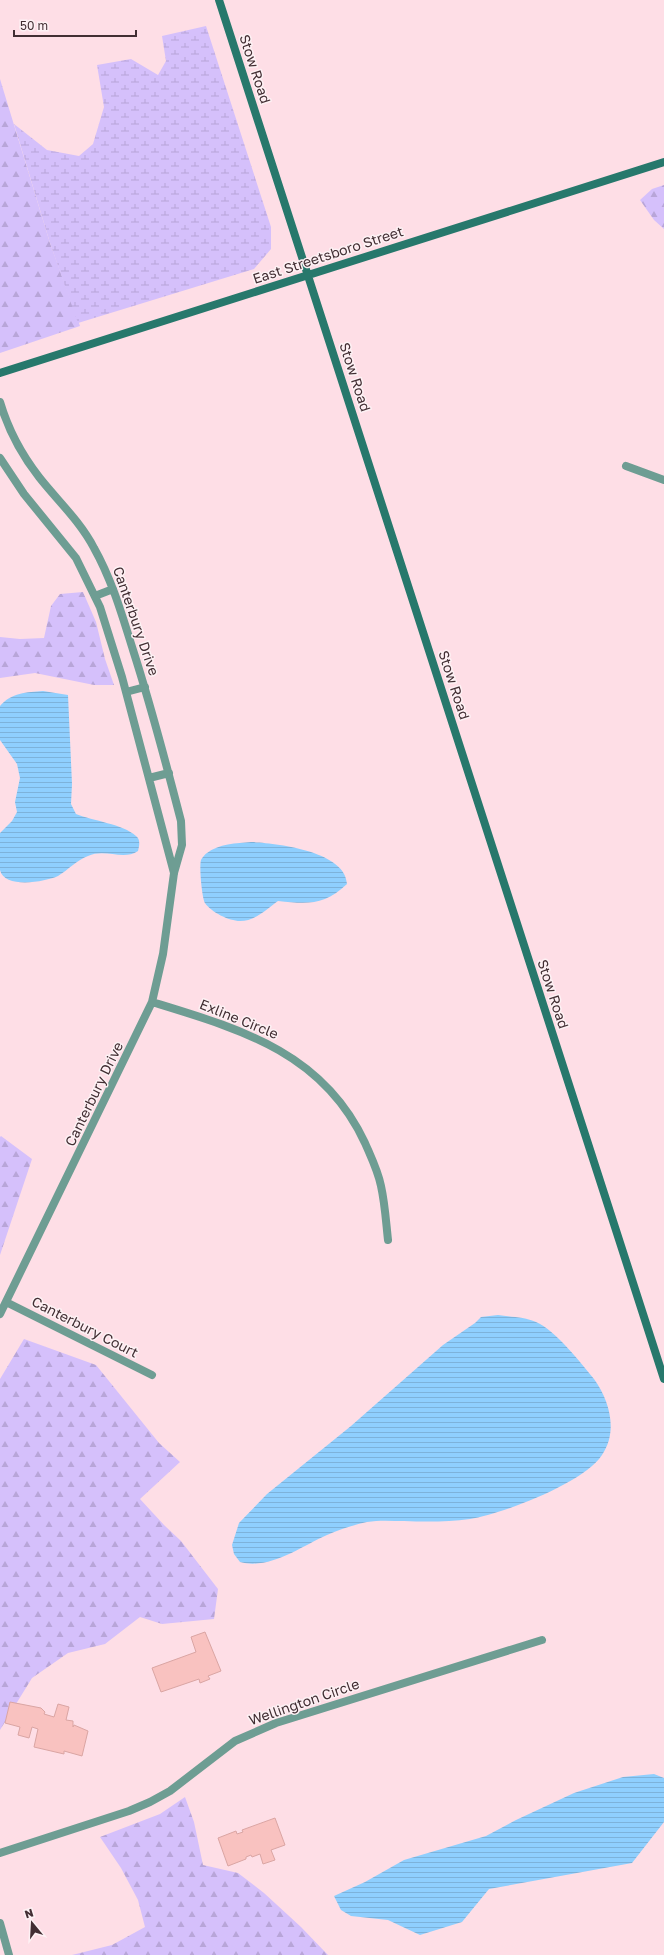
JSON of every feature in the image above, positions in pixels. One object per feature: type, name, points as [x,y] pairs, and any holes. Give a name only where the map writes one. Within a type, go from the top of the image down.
[{"type":"street","name":"Stow Road","points":[[219,0],[664,1379]]},
{"type":"street","name":"East Streetsboro Street","points":[[0,373],[664,162]]},
{"type":"street","name":"Canterbury Drive","points":[[0,402],[9,428],[24,456],[46,486],[79,524],[94,547],[107,573],[144,687],[169,773],[181,821],[182,835],[182,845],[174,873],[163,954],[152,1002],[0,1314]]},
{"type":"street","name":"Canterbury Drive","points":[[0,458],[24,494],[76,558],[95,596],[126,692],[174,873]]},
{"type":"street","points":[[626,466],[664,480]]},
{"type":"street","points":[[95,596],[113,589]]},
{"type":"street","points":[[126,692],[144,687]]},
{"type":"street","points":[[149,778],[169,773]]},
{"type":"street","name":"Exline Circle","points":[[152,1002],[210,1020],[274,1046],[309,1071],[331,1091],[359,1130],[373,1160],[381,1185],[388,1240]]},
{"type":"street","name":"Canterbury Court","points":[[6,1302],[152,1375]]},
{"type":"street","name":"Wellington Circle","points":[[0,1853],[129,1811],[150,1802],[170,1791],[235,1741],[276,1722],[542,1640]]},
{"type":"street","points":[[0,1924],[9,1955]]},
{"type":"green space","points":[[206,26],[271,227],[271,249],[254,269],[78,323],[50,243],[14,124],[47,150],[79,156],[93,144],[104,107],[97,65],[131,59],[158,75],[166,61],[162,36]]},
{"type":"green space","points":[[0,79],[50,243],[80,326],[0,353]]},
{"type":"green space","points":[[664,185],[664,229],[654,220],[640,200],[652,189]]},
{"type":"green space","points":[[83,592],[96,622],[105,659],[114,685],[94,685],[35,673],[0,678],[0,637],[20,639],[44,638],[51,606],[60,594]]},
{"type":"green space","points":[[1,1136],[32,1159],[0,1255],[0,1137]]},
{"type":"green space","points":[[24,1339],[96,1365],[159,1443],[180,1462],[140,1499],[181,1541],[218,1589],[214,1619],[162,1624],[140,1617],[105,1644],[68,1653],[32,1678],[0,1730],[0,1379]]},
{"type":"green space","points":[[185,1797],[194,1822],[203,1865],[238,1873],[264,1893],[301,1927],[328,1955],[72,1955],[112,1945],[145,1927],[138,1900],[121,1868],[100,1837],[160,1814]]},
{"type":"water","points":[[43,691],[68,695],[72,784],[71,804],[76,814],[124,828],[138,838],[139,845],[138,851],[132,854],[94,854],[80,860],[58,876],[35,882],[17,882],[9,880],[3,876],[0,870],[0,833],[12,821],[17,812],[15,802],[20,778],[17,764],[0,740],[0,706],[9,698],[14,696]]},
{"type":"water","points":[[251,842],[292,847],[323,856],[335,864],[344,873],[347,884],[339,891],[323,900],[307,903],[278,901],[251,919],[236,921],[226,918],[211,910],[205,903],[201,882],[201,860],[211,850],[228,844]]},
{"type":"water","points":[[498,1315],[527,1319],[543,1326],[559,1339],[582,1364],[600,1388],[608,1407],[611,1427],[610,1437],[602,1455],[592,1466],[561,1486],[541,1496],[502,1511],[484,1516],[470,1519],[429,1522],[367,1522],[347,1527],[332,1533],[274,1560],[251,1564],[240,1562],[234,1554],[232,1545],[239,1523],[267,1494],[351,1426],[443,1345],[475,1323],[481,1317]]},
{"type":"water","points":[[654,1774],[664,1778],[664,1822],[632,1863],[489,1889],[462,1922],[420,1935],[388,1920],[351,1916],[341,1910],[334,1896],[365,1882],[404,1860],[486,1836],[516,1820],[574,1793],[623,1777]]},
{"type":"building","points":[[205,1632],[221,1671],[208,1676],[210,1679],[200,1683],[199,1679],[161,1692],[152,1668],[196,1652],[191,1637]]},
{"type":"building","points":[[10,1702],[41,1708],[45,1712],[44,1714],[54,1717],[58,1704],[69,1707],[66,1720],[73,1721],[73,1727],[74,1725],[88,1731],[82,1756],[64,1751],[64,1754],[34,1747],[38,1729],[32,1727],[29,1738],[18,1735],[20,1727],[5,1723]]},
{"type":"building","points":[[275,1818],[285,1845],[271,1850],[275,1860],[263,1864],[260,1854],[252,1857],[251,1855],[246,1857],[246,1859],[228,1866],[218,1838],[236,1831],[237,1834],[243,1832],[242,1830]]}]
